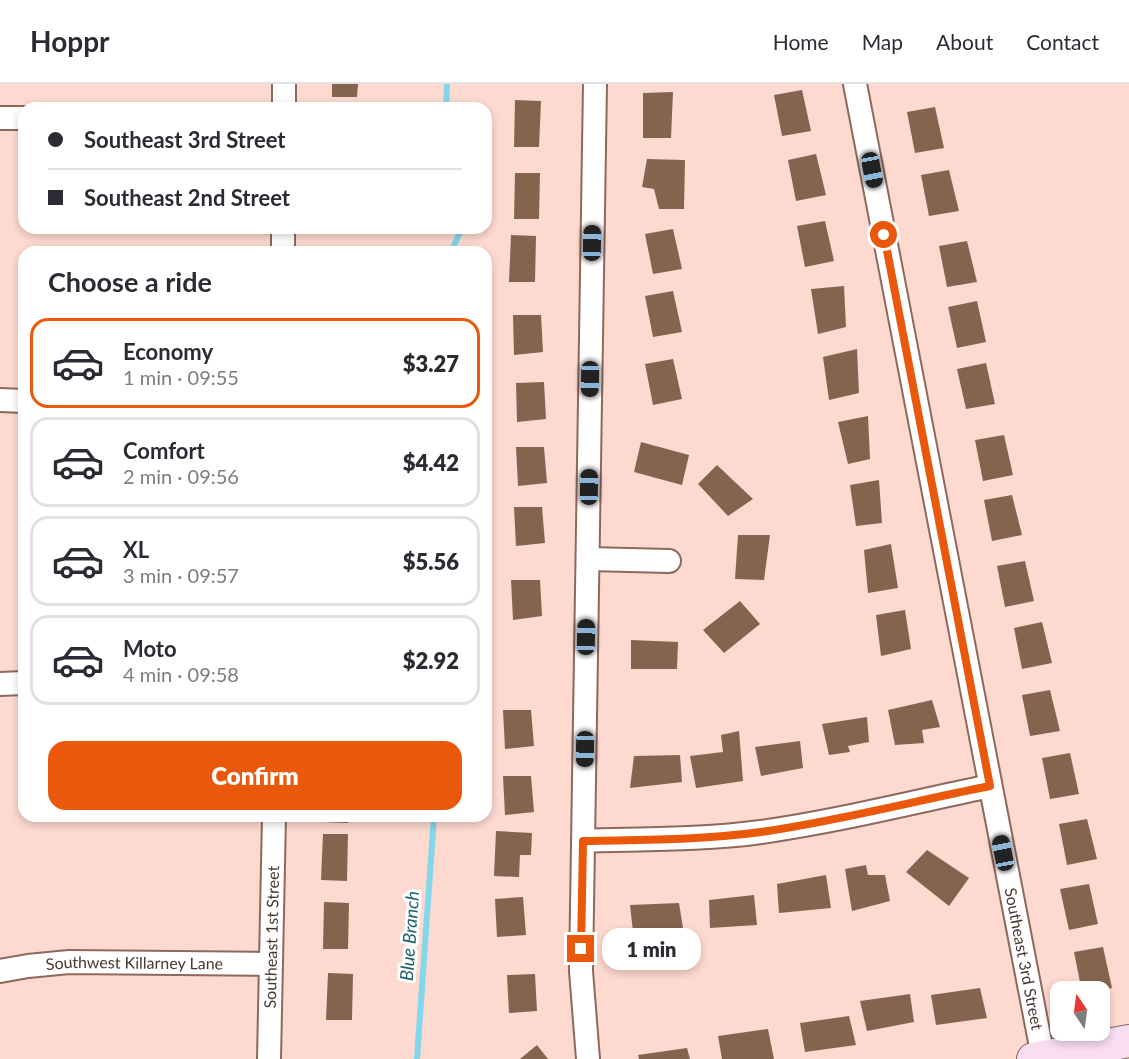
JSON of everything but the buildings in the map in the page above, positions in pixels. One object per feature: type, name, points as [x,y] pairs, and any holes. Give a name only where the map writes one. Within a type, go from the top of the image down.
[{"type":"main road","points":[[1038,1058],[1129,1041]]},
{"type":"street","points":[[284,84],[284,102]]},
{"type":"street","points":[[588,1059],[581,971],[595,84]]},
{"type":"street","name":"Southeast 3rd Street","points":[[855,84],[990,786],[1038,1058]]},
{"type":"street","points":[[0,118],[18,118]]},
{"type":"street","points":[[0,400],[18,401]]},
{"type":"street","points":[[588,559],[669,561]]},
{"type":"street","points":[[0,684],[18,683]]},
{"type":"street","points":[[583,841],[695,838],[760,832],[990,786]]},
{"type":"street","name":"Southeast 1st Street","points":[[269,1059],[274,822]]},
{"type":"street","name":"Southwest Killarney Lane","points":[[0,971],[69,962],[270,964]]},
{"type":"waterway","name":"Blue Branch","points":[[446,102],[447,84]]},
{"type":"waterway","name":"Blue Branch","points":[[454,246],[459,234]]},
{"type":"waterway","name":"Blue Branch","points":[[417,1059],[434,822]]},
{"type":"route","points":[[581,949],[583,841],[695,838],[760,832],[990,786],[884,235]]}]
